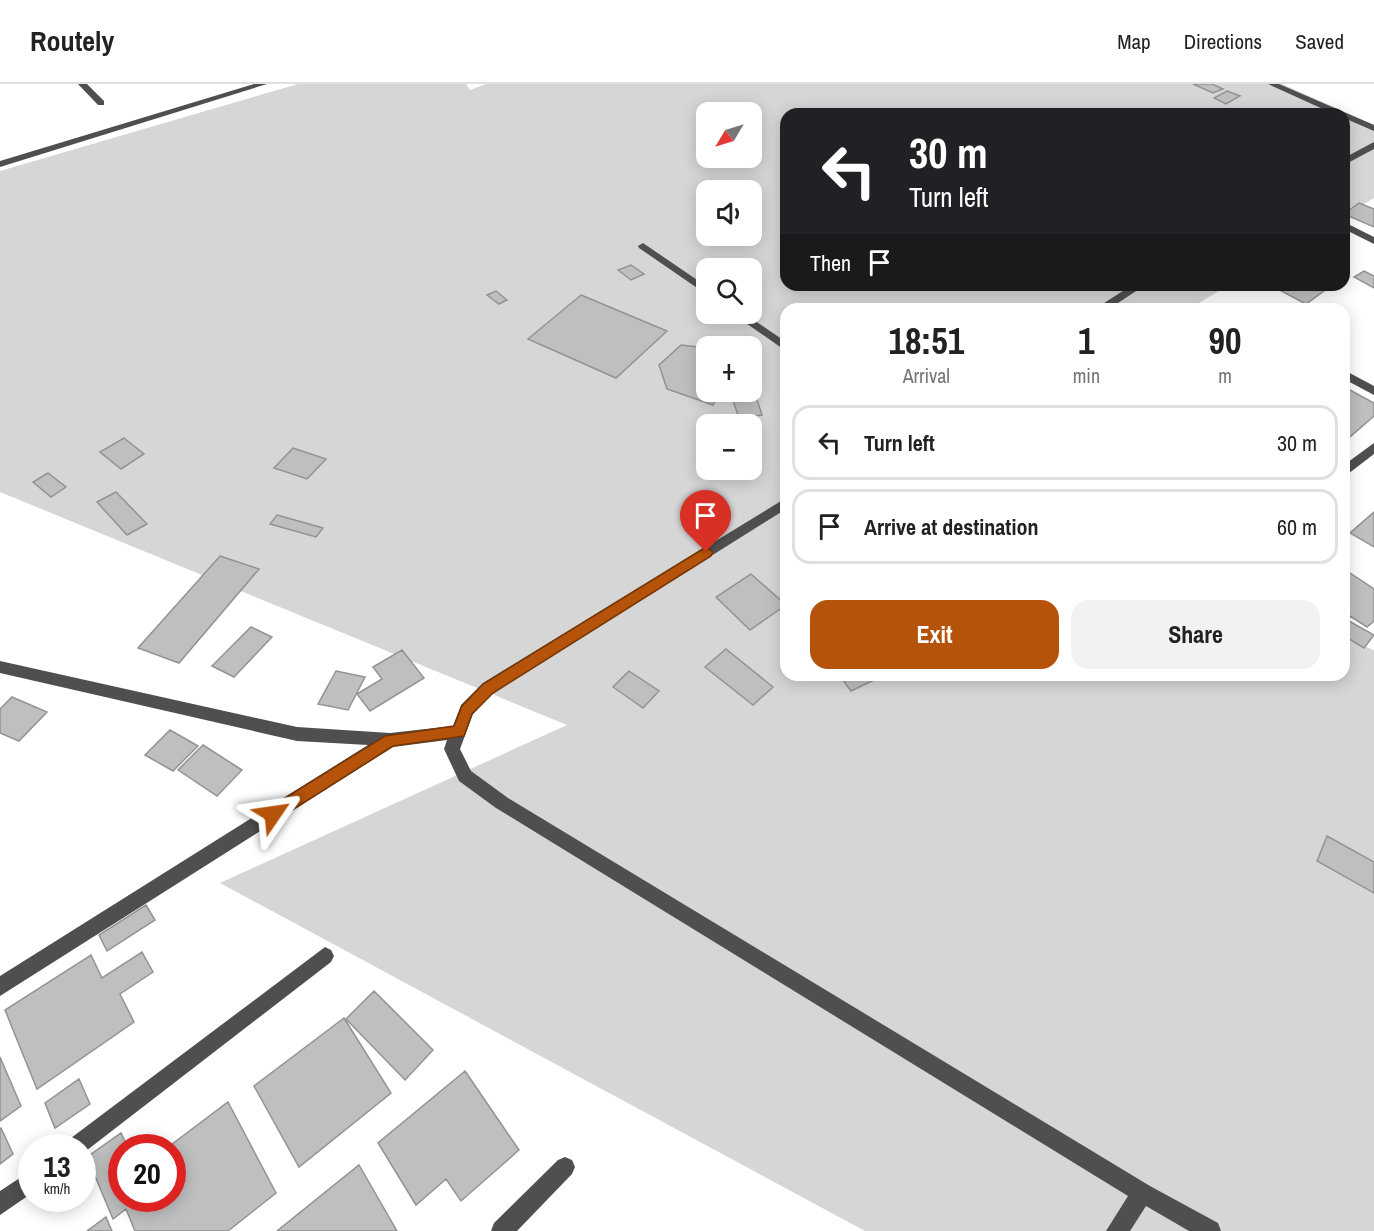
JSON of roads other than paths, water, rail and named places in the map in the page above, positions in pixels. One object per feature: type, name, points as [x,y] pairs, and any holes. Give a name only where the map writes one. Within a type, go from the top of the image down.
[{"type":"street","points":[[82,84],[101,103]]},
{"type":"street","points":[[0,165],[263,84]]},
{"type":"street","points":[[1272,84],[1329,108]]},
{"type":"street","points":[[1350,117],[1374,128]]},
{"type":"street","points":[[1350,159],[1374,145]]},
{"type":"street","points":[[1350,228],[1374,241]]},
{"type":"street","points":[[643,246],[696,284]]},
{"type":"street","points":[[1111,303],[1130,291]]},
{"type":"street","points":[[753,324],[780,343]]},
{"type":"street","points":[[1350,377],[1374,391]]},
{"type":"street","points":[[1350,467],[1374,447]]},
{"type":"street","points":[[780,506],[488,688],[467,710],[452,749],[465,776],[502,803],[1143,1194],[1210,1231]]},
{"type":"street","points":[[0,667],[297,734],[390,740],[459,732]]},
{"type":"street","points":[[0,987],[390,740]]},
{"type":"street","points":[[92,1134],[325,956]]},
{"type":"street","points":[[502,1231],[565,1167]]},
{"type":"street","points":[[0,1204],[18,1190]]},
{"type":"street","points":[[1118,1231],[1143,1194]]}]
